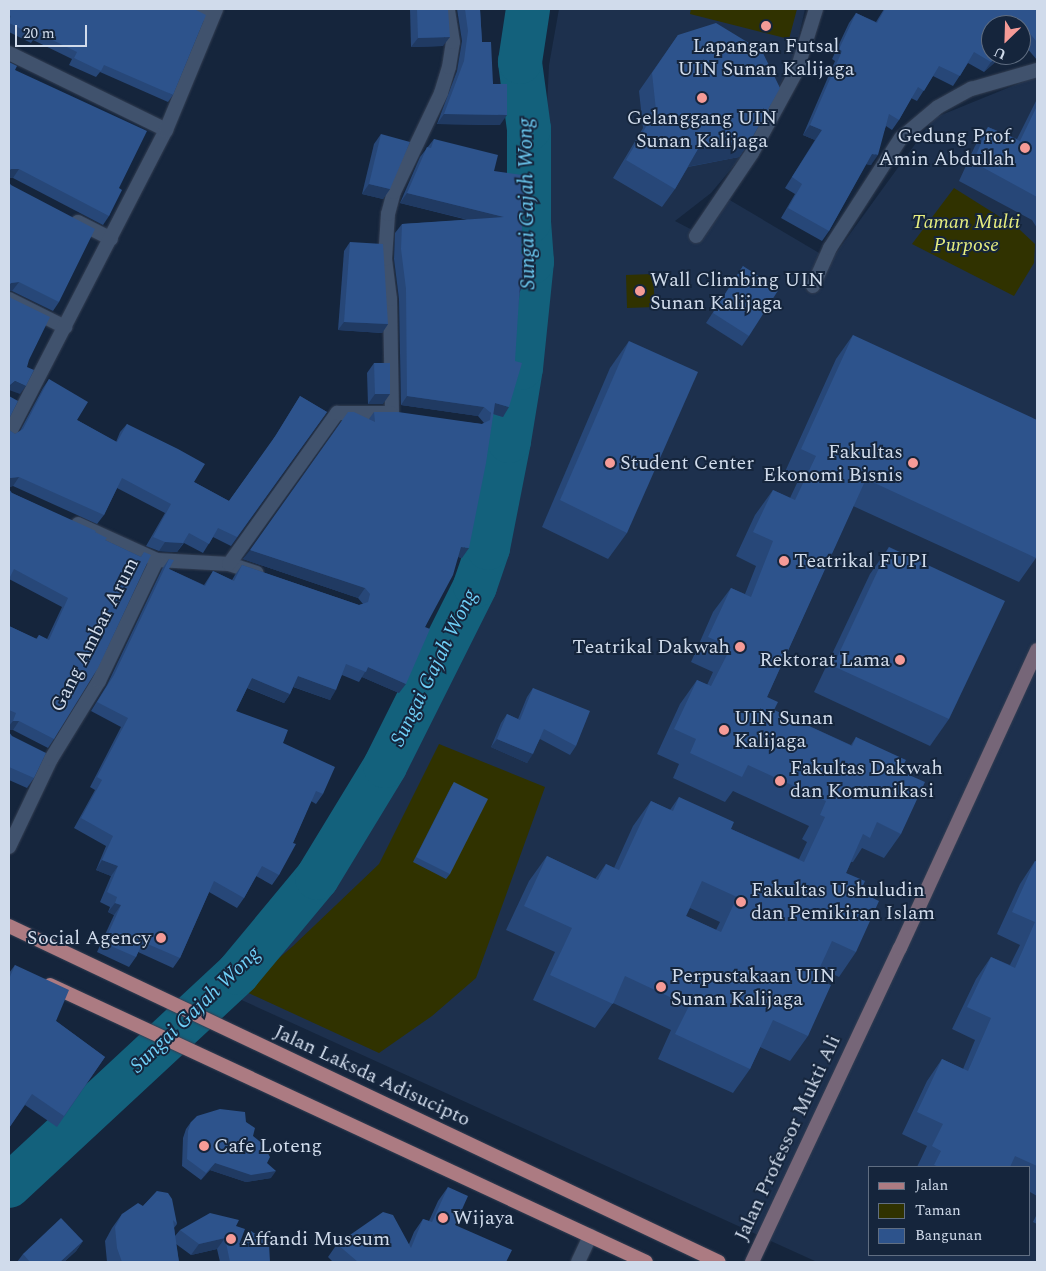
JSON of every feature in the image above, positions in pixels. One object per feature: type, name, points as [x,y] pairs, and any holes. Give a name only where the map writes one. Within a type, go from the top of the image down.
[{"type":"main road","name":"Jalan Professor Mukti Ali","points":[[752,1262],[900,948],[1037,650]]},
{"type":"main road","name":"Jalan Laksda Adisucipto","points":[[9,926],[719,1262]]},
{"type":"main road","points":[[34,978],[646,1262]]},
{"type":"street","points":[[9,434],[166,130],[214,13],[194,9]]},
{"type":"street","points":[[392,413],[390,299],[385,259],[388,214],[394,192],[441,93],[450,67],[453,42],[448,9]]},
{"type":"street","points":[[696,236],[752,153],[797,70],[816,9]]},
{"type":"street","points":[[9,53],[166,130]]},
{"type":"street","points":[[813,286],[830,248],[901,138],[938,107],[971,88],[1037,70]]},
{"type":"street","points":[[68,217],[111,239]]},
{"type":"street","points":[[9,299],[65,327]]},
{"type":"street","points":[[9,399],[23,406]]},
{"type":"street","points":[[229,564],[328,423],[337,413],[392,413],[409,415]]},
{"type":"street","name":"Gang Ambar Arum","points":[[9,847],[46,757],[99,681],[156,560],[68,520]]},
{"type":"street","points":[[156,560],[229,564],[274,579]]},
{"type":"street","points":[[578,1262],[590,1236]]},
{"type":"shaded area","name":"UIN Sunan Kalijaga","points":[[559,9],[805,9],[794,57],[748,149],[711,193],[675,221],[700,234],[728,199],[831,260],[934,118],[1037,76],[1037,1262],[817,1262],[224,992],[298,921],[355,837],[468,624],[511,493],[535,354],[549,65]]},
{"type":"green space","name":"Lapangan Futsal UIN Sunan Kalijaga","points":[[691,9],[797,9],[789,39],[690,14]]},
{"type":"green space","name":"Taman Multi Purpose","points":[[954,188],[1019,229],[1035,244],[1034,263],[1014,296],[912,244]]},
{"type":"green space","name":"Wall Climbing UIN Sunan Kalijaga","points":[[653,274],[655,307],[627,308],[626,275]]},
{"type":"green space","points":[[439,744],[545,787],[476,978],[432,1016],[379,1053],[242,990],[293,946],[379,864]]},
{"type":"building","points":[[9,9],[194,9],[206,15],[173,95],[104,65],[101,71],[74,58],[77,52],[38,33],[36,36],[9,23],[11,16],[9,15]]},
{"type":"building","points":[[417,9],[448,9],[450,37],[418,38]]},
{"type":"building","points":[[465,9],[480,9],[482,42],[491,42],[493,84],[507,84],[507,115],[444,114],[464,61],[468,31]]},
{"type":"building","points":[[885,9],[1037,9],[1037,42],[1031,35],[1031,15],[981,15],[981,56],[974,52],[960,76],[939,66],[924,91],[918,87],[899,120],[889,114],[878,155],[872,154],[829,231],[788,208],[802,184],[792,177],[822,130],[810,125],[842,51],[839,49],[856,13],[877,23]]},
{"type":"building","name":"Gelanggang UIN Sunan Kalijaga","points":[[716,23],[762,51],[780,88],[752,138],[698,149],[675,189],[626,160],[656,110],[652,73],[678,35]]},
{"type":"building","points":[[9,62],[17,66],[15,70],[147,131],[119,188],[122,190],[109,216],[19,169],[11,169],[9,172]]},
{"type":"building","points":[[1037,106],[1037,197],[973,162],[988,127],[1020,141]]},
{"type":"building","points":[[381,134],[410,142],[390,189],[369,184]]},
{"type":"building","points":[[434,139],[498,155],[494,171],[529,176],[526,202],[523,201],[521,254],[524,254],[525,283],[520,283],[515,361],[522,363],[509,407],[495,403],[486,463],[469,548],[461,547],[453,575],[425,627],[430,629],[406,684],[368,667],[366,672],[346,664],[336,690],[298,676],[290,694],[252,678],[236,711],[288,730],[283,743],[335,767],[323,794],[316,791],[293,843],[296,844],[279,875],[262,866],[244,898],[214,881],[180,958],[143,942],[136,957],[104,943],[121,905],[115,903],[117,897],[107,892],[118,866],[102,860],[113,836],[81,818],[102,780],[97,777],[128,718],[97,702],[114,675],[169,559],[174,560],[169,569],[205,586],[213,571],[234,581],[242,565],[359,605],[368,602],[370,594],[365,588],[250,550],[348,412],[354,412],[375,422],[374,412],[398,412],[482,424],[490,420],[491,413],[484,407],[407,396],[406,289],[401,249],[402,224],[504,217],[407,193],[427,147],[431,148]]},
{"type":"building","points":[[9,182],[11,185],[95,229],[59,302],[19,282],[9,285]]},
{"type":"building","points":[[350,242],[383,244],[388,324],[344,322]]},
{"type":"building","points":[[743,266],[779,289],[749,336],[713,313]]},
{"type":"building","points":[[9,295],[11,298],[50,317],[29,360],[27,367],[34,370],[26,386],[15,381],[9,386]]},
{"type":"building","points":[[853,335],[1037,420],[1037,555],[1036,558],[866,479],[767,697],[778,702],[774,710],[852,746],[856,737],[906,760],[900,771],[925,782],[901,834],[877,822],[870,838],[863,834],[846,873],[865,881],[860,892],[879,901],[856,952],[832,941],[815,978],[831,985],[808,1036],[773,1020],[750,1069],[675,1034],[689,1006],[625,976],[613,1004],[550,975],[572,928],[524,906],[547,856],[598,880],[606,864],[619,870],[651,801],[673,811],[679,797],[734,822],[731,829],[804,862],[825,817],[820,815],[826,801],[748,765],[742,777],[690,753],[696,739],[674,729],[697,680],[711,686],[731,647],[708,637],[731,588],[751,597],[773,541],[753,532],[773,490],[795,500],[816,456],[801,449]],"holes":[[[702,881],[737,897],[721,932],[686,916]]]},
{"type":"building","name":"Student Center","points":[[629,341],[698,372],[627,533],[560,500]]},
{"type":"building","points":[[374,363],[390,363],[390,394],[375,394]]},
{"type":"building","points":[[49,379],[88,402],[77,420],[117,442],[127,424],[178,449],[205,464],[194,482],[229,501],[276,435],[300,396],[327,412],[237,537],[218,528],[209,544],[189,533],[183,543],[165,542],[153,537],[171,504],[122,478],[104,515],[19,477],[10,478],[9,481],[9,430],[15,434],[23,429]]},
{"type":"building","points":[[9,396],[18,401],[9,419]]},
{"type":"building","points":[[9,489],[12,493],[96,531],[107,538],[105,540],[141,557],[144,552],[151,555],[98,668],[54,739],[19,721],[13,721],[16,713],[9,710],[9,626],[37,639],[39,635],[49,640],[68,598],[14,569],[9,579]]},
{"type":"building","name":"Rektorat Lama","points":[[889,547],[1005,601],[949,719],[833,666]]},
{"type":"building","points":[[533,688],[590,711],[576,746],[544,729],[533,754],[497,739],[507,714],[520,720]]},
{"type":"building","points":[[9,732],[12,736],[46,753],[34,778],[9,767]]},
{"type":"building","points":[[454,782],[488,799],[450,874],[416,857]]},
{"type":"building","points":[[1035,861],[1037,862],[1037,1166],[1015,1156],[1010,1166],[936,1166],[934,1165],[941,1151],[932,1146],[943,1124],[917,1112],[942,1059],[968,1071],[991,1018],[967,1007],[991,957],[1015,968],[1035,922],[1012,912]]},
{"type":"building","points":[[15,965],[69,990],[56,1021],[105,1057],[64,1116],[32,1094],[9,1128],[9,979]]},
{"type":"building","points":[[220,1109],[245,1112],[246,1122],[255,1128],[253,1136],[263,1144],[270,1157],[267,1163],[276,1171],[251,1175],[215,1163],[206,1173],[187,1159],[188,1131],[191,1122],[197,1116]]},
{"type":"building","points":[[448,1187],[468,1196],[455,1225],[512,1250],[506,1262],[358,1262],[337,1244],[383,1212],[393,1215],[411,1248],[423,1219],[432,1222]]},
{"type":"building","points":[[157,1191],[168,1193],[172,1199],[177,1224],[173,1220],[179,1262],[122,1262],[117,1248],[115,1227],[122,1214],[138,1203],[143,1206]]},
{"type":"building","points":[[210,1213],[239,1220],[236,1226],[245,1229],[239,1245],[251,1231],[269,1243],[270,1262],[230,1262],[225,1238],[199,1244],[180,1230]]},
{"type":"building","points":[[61,1218],[83,1241],[60,1262],[30,1262],[23,1254]]},
{"type":"waterway","name":"Sungai Gajah Wong","points":[[9,1186],[238,973],[317,878],[385,766],[475,586],[488,548],[509,441],[521,368],[532,262],[529,222],[529,129],[520,62],[528,9]]},
{"type":"place","name":"Lapangan Futsal UIN Sunan Kalijaga","points":[[766,26]]},
{"type":"place","name":"Gelanggang UIN Sunan Kalijaga","points":[[702,98]]},
{"type":"place","name":"Gedung Prof. Amin Abdullah","points":[[1025,148]]},
{"type":"place","name":"Wall Climbing UIN Sunan Kalijaga","points":[[640,291]]},
{"type":"place","name":"Student Center","points":[[610,463]]},
{"type":"place","name":"Fakultas Ekonomi Bisnis","points":[[913,463]]},
{"type":"place","name":"Teatrikal FUPI","points":[[784,561]]},
{"type":"place","name":"Teatrikal Dakwah","points":[[740,647]]},
{"type":"place","name":"Rektorat Lama","points":[[900,660]]},
{"type":"place","name":"UIN Sunan Kalijaga","points":[[724,730]]},
{"type":"place","name":"Fakultas Dakwah dan Komunikasi","points":[[780,781]]},
{"type":"place","name":"Fakultas Ushuludin dan Pemikiran Islam","points":[[741,902]]},
{"type":"place","name":"Social Agency","points":[[161,938]]},
{"type":"place","name":"Perpustakaan UIN Sunan Kalijaga","points":[[661,987]]},
{"type":"place","name":"Cafe Loteng","points":[[204,1146]]},
{"type":"place","name":"Wijaya","points":[[443,1218]]},
{"type":"place","name":"Affandi Museum","points":[[231,1239]]}]
